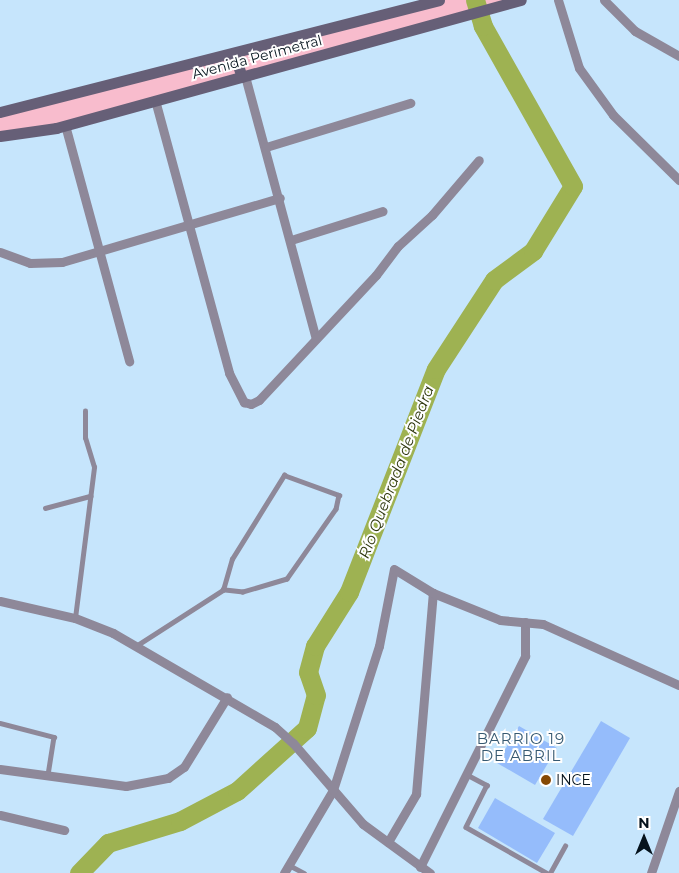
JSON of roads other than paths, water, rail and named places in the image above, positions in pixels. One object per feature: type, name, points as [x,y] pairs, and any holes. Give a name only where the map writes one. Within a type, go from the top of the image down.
[{"type":"main road","name":"Avenida Perimetral","points":[[0,112],[234,54],[439,0]]},
{"type":"main road","name":"Avenida Perimetral","points":[[0,136],[65,126],[521,0]]},
{"type":"main road","points":[[234,54],[244,76]]},
{"type":"street","points":[[558,0],[579,68],[613,115],[679,180]]},
{"type":"street","points":[[604,0],[636,31],[679,56]]},
{"type":"street","points":[[244,76],[280,198],[316,339]]},
{"type":"street","points":[[155,100],[191,224],[229,373],[244,402],[259,400],[479,160]]},
{"type":"street","points":[[266,147],[410,102]]},
{"type":"street","points":[[65,126],[129,361]]},
{"type":"street","points":[[0,252],[30,263],[45,264],[280,198]]},
{"type":"street","points":[[291,240],[383,212]]},
{"type":"street","points":[[286,869],[333,790],[379,646],[394,569],[433,593],[500,620],[543,624],[679,685]]},
{"type":"street","points":[[388,842],[416,794],[433,593]]},
{"type":"street","points":[[0,601],[75,618],[136,646],[227,697],[294,743],[364,824],[430,873]]},
{"type":"street","points":[[420,866],[525,656],[525,622]]},
{"type":"street","points":[[0,769],[126,786],[168,778],[184,767],[227,697]]},
{"type":"street","points":[[651,873],[679,792]]},
{"type":"street","points":[[0,815],[64,830]]},
{"type":"lane","points":[[75,618],[94,467],[85,438],[85,411]]},
{"type":"lane","points":[[136,646],[223,590],[243,592],[287,579],[336,508],[339,495],[284,475],[232,559],[223,590]]},
{"type":"lane","points":[[45,508],[90,496]]},
{"type":"lane","points":[[0,723],[54,737],[48,776]]},
{"type":"lane","points":[[466,774],[487,785],[466,827],[548,873],[565,846]]},
{"type":"lane","points":[[286,869],[304,873]]},
{"type":"waterway","name":"Río Quebrada de Piedra","points":[[79,873],[108,843],[180,821],[237,791],[307,728],[316,695],[308,672],[315,646],[349,592],[436,369],[494,280],[533,251],[573,186],[483,26],[475,0]]},
{"type":"place","name":"INCE","points":[[546,780]]},
{"type":"district","name":"BARRIO 19 DE ABRIL","points":[[521,746]]}]
